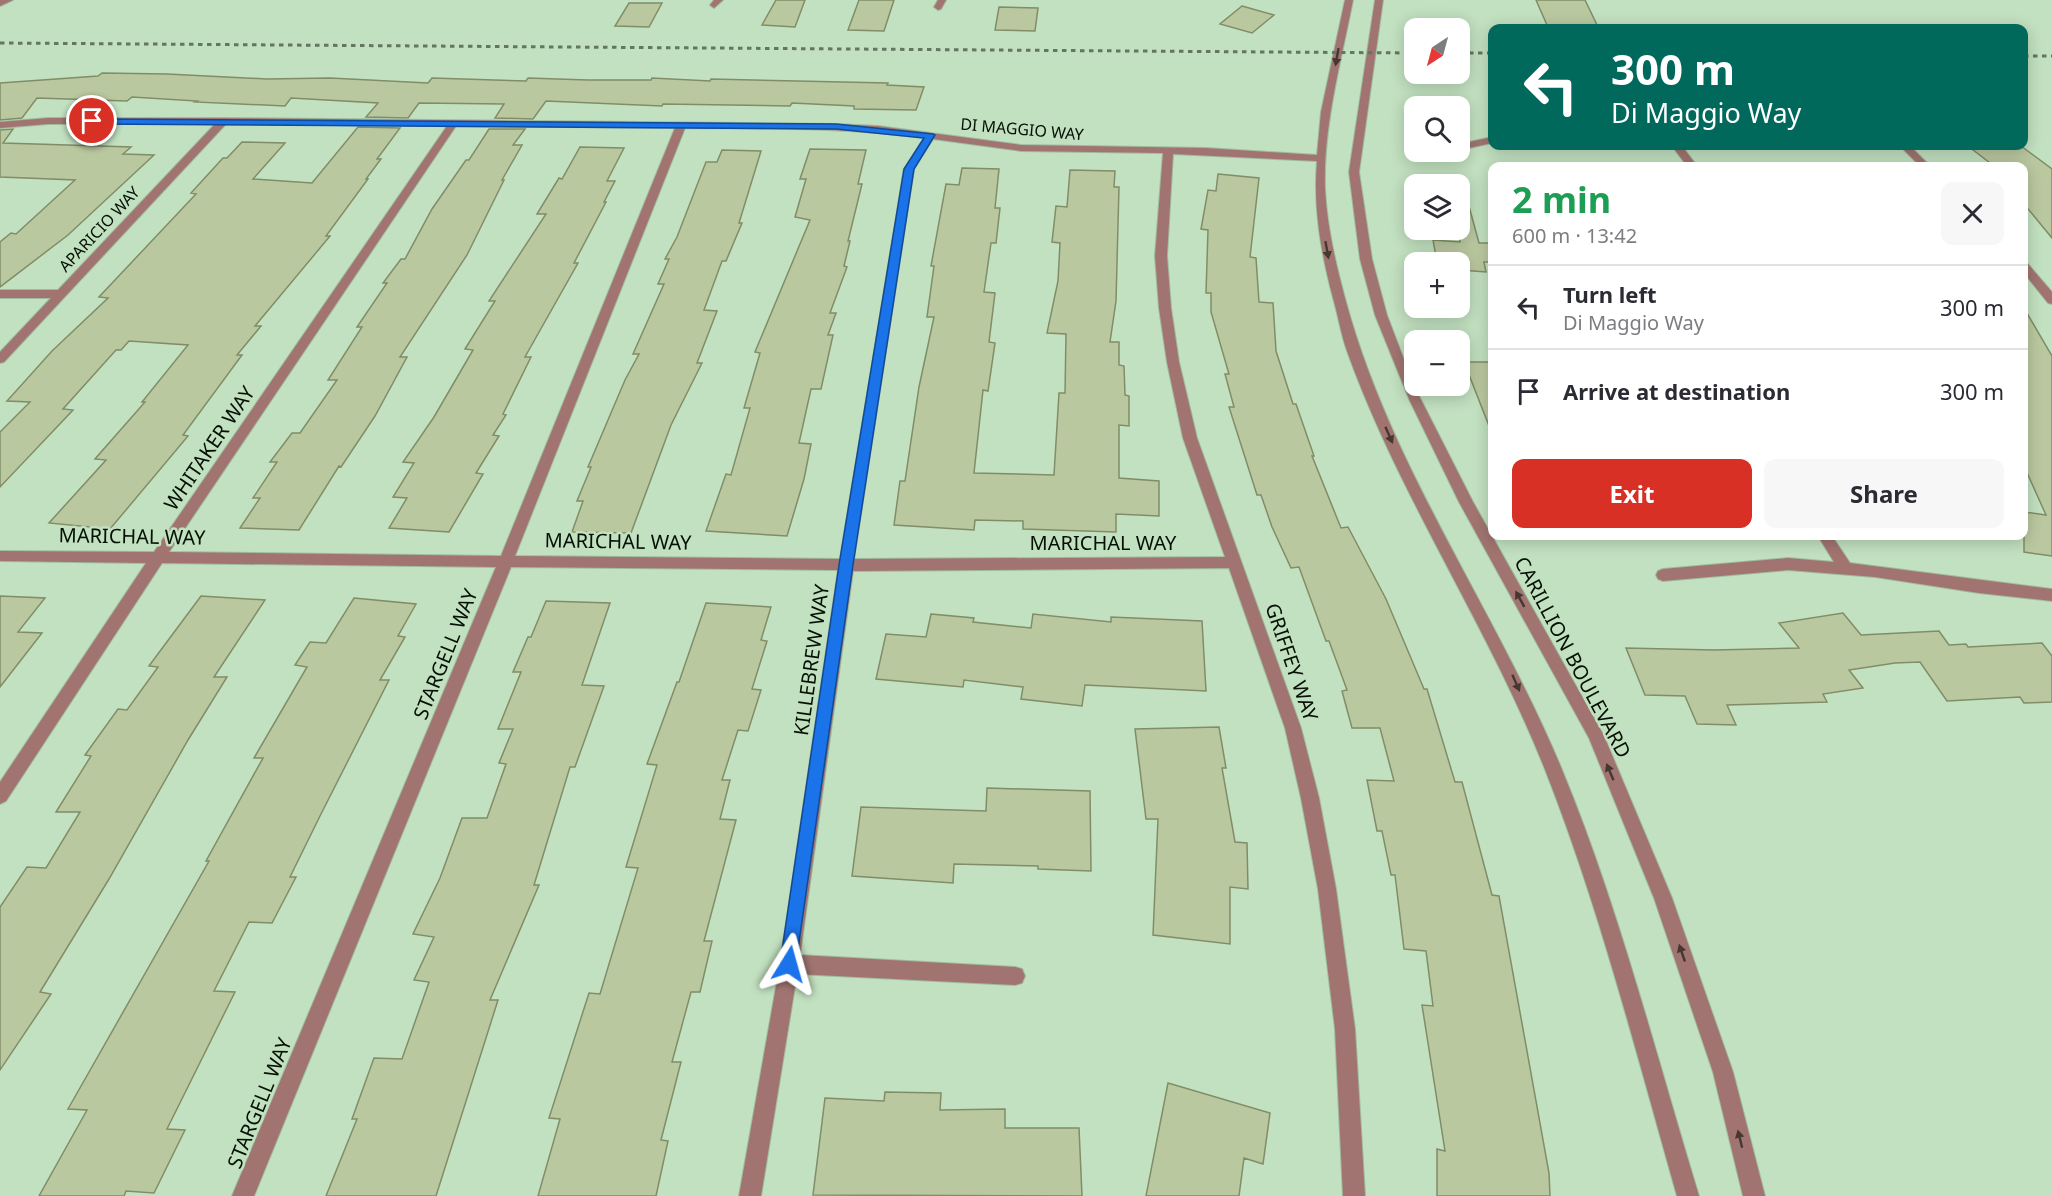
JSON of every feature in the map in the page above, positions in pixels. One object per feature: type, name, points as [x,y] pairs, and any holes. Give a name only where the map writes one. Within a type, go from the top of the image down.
[{"type":"street","points":[[0,3],[9,0]]},
{"type":"street","points":[[1349,0],[1326,112],[1322,158],[1322,216],[1328,256],[1353,350],[1406,474],[1511,673],[1552,766],[1594,878],[1688,1196]]},
{"type":"street","name":"CARILLION BOULEVARD","points":[[1379,0],[1354,172],[1366,259],[1381,315],[1415,399],[1466,502],[1596,736],[1663,898],[1723,1072],[1754,1196]]},
{"type":"street","name":"DI MAGGIO WAY","points":[[0,125],[48,121],[836,127],[930,135],[1021,148],[1168,150],[1322,158]]},
{"type":"street","name":"APARICIO WAY","points":[[0,359],[223,122]]},
{"type":"street","name":"WHITAKER WAY","points":[[0,796],[158,558],[453,124]]},
{"type":"street","name":"STARGELL WAY","points":[[243,1196],[506,561],[681,126]]},
{"type":"street","name":"KILLEBREW WAY","points":[[750,1196],[789,964],[846,565],[909,169],[930,135]]},
{"type":"street","points":[[1470,145],[1488,141]]},
{"type":"street","name":"GRIFFEY WAY","points":[[1168,150],[1161,256],[1165,308],[1173,362],[1190,438],[1293,728],[1310,798],[1328,889],[1345,1029],[1354,1196]]},
{"type":"street","points":[[1909,150],[1921,162]]},
{"type":"street","points":[[2028,270],[2047,287],[2052,300]]},
{"type":"street","points":[[0,294],[60,294]]},
{"type":"street","points":[[1828,540],[1845,568]]},
{"type":"street","name":"MARICHAL WAY","points":[[0,556],[846,565],[1235,562]]},
{"type":"street","points":[[1663,575],[1788,564],[1845,568],[2052,595]]},
{"type":"street","points":[[789,964],[1015,976]]},
{"type":"building","points":[[776,0],[805,0],[795,27],[762,25]]},
{"type":"building","points":[[859,0],[894,0],[884,31],[848,30]]},
{"type":"building","points":[[1536,0],[1585,0],[1597,24],[1547,24]]},
{"type":"building","points":[[629,3],[662,3],[649,27],[615,26]]},
{"type":"building","points":[[1242,6],[1274,15],[1252,33],[1220,24]]},
{"type":"building","points":[[999,7],[1038,8],[1035,31],[995,30]]},
{"type":"building","points":[[102,73],[267,79],[330,78],[428,83],[432,78],[526,81],[528,78],[651,80],[652,78],[888,83],[887,85],[924,87],[916,110],[854,109],[854,106],[792,103],[790,106],[663,104],[662,106],[546,101],[533,119],[495,118],[504,104],[419,103],[408,118],[366,117],[378,103],[291,98],[285,106],[132,97],[127,101],[37,98],[22,118],[0,120],[0,83],[98,76]]},
{"type":"building","points":[[358,127],[400,128],[377,159],[381,159],[366,179],[368,179],[326,236],[330,236],[255,326],[261,326],[237,355],[242,355],[183,435],[188,436],[110,529],[49,523],[106,460],[95,459],[145,402],[142,402],[188,345],[129,341],[121,350],[116,350],[63,409],[73,410],[0,487],[0,432],[30,402],[7,401],[52,351],[108,298],[99,297],[196,194],[191,193],[223,158],[227,158],[242,142],[285,143],[253,179],[312,183]]},
{"type":"building","points":[[13,129],[3,143],[131,147],[123,154],[154,155],[68,235],[0,287],[0,242],[11,233],[16,234],[75,180],[0,177],[0,130]]},
{"type":"building","points":[[489,129],[525,129],[513,145],[522,145],[502,180],[504,180],[467,255],[400,357],[407,357],[375,416],[341,467],[339,466],[299,530],[240,528],[260,498],[253,498],[277,462],[270,462],[292,433],[300,433],[337,380],[328,380],[362,327],[357,327],[387,283],[383,283],[401,259],[405,259],[432,209]]},
{"type":"building","points":[[580,147],[624,148],[607,181],[615,181],[604,202],[606,202],[574,263],[578,263],[525,357],[531,357],[503,414],[506,415],[493,435],[499,436],[476,473],[483,474],[449,532],[389,528],[407,498],[393,497],[414,463],[403,462],[434,417],[473,350],[465,349],[495,301],[489,301],[546,214],[537,214],[559,178],[562,179]]},
{"type":"building","points":[[810,149],[866,150],[858,184],[862,184],[848,241],[850,241],[844,266],[847,267],[830,313],[836,313],[828,335],[833,335],[821,389],[811,389],[799,443],[811,444],[804,479],[787,536],[706,531],[726,474],[731,475],[750,408],[744,408],[760,353],[755,352],[810,220],[795,217],[806,179],[800,179]]},
{"type":"building","points":[[722,150],[761,151],[739,223],[742,223],[726,261],[722,261],[704,310],[717,311],[697,363],[702,363],[671,425],[631,533],[572,532],[583,501],[577,501],[591,467],[588,467],[625,380],[639,354],[633,354],[664,284],[658,284],[669,259],[665,259],[677,237],[706,162],[717,162]]},
{"type":"building","points":[[1973,150],[2026,150],[2052,169],[2052,238],[2028,209],[2028,162],[1989,162]]},
{"type":"building","points":[[962,168],[999,169],[995,208],[1000,208],[996,243],[991,243],[984,292],[995,293],[989,342],[995,343],[988,391],[983,390],[974,473],[1054,475],[1059,393],[1065,393],[1066,334],[1047,333],[1058,281],[1060,243],[1052,242],[1056,206],[1067,207],[1070,170],[1115,171],[1114,187],[1119,187],[1116,301],[1110,342],[1119,342],[1119,365],[1124,366],[1125,395],[1129,396],[1129,426],[1119,425],[1119,478],[1159,481],[1159,516],[1116,514],[1116,532],[1023,529],[1023,521],[975,520],[974,530],[894,525],[900,481],[905,481],[919,387],[934,317],[927,317],[934,266],[931,266],[946,184],[959,185]]},
{"type":"building","points":[[1218,174],[1259,178],[1250,257],[1256,258],[1259,302],[1273,303],[1276,351],[1293,404],[1296,404],[1314,456],[1312,456],[1341,528],[1348,527],[1386,599],[1424,689],[1427,689],[1455,782],[1462,782],[1492,895],[1499,896],[1549,1173],[1550,1196],[1437,1196],[1437,1149],[1445,1151],[1422,1005],[1433,1006],[1426,951],[1404,949],[1395,875],[1391,875],[1382,831],[1377,831],[1367,780],[1394,781],[1380,728],[1352,728],[1342,691],[1347,690],[1329,641],[1326,641],[1299,567],[1291,568],[1272,527],[1261,495],[1257,495],[1229,407],[1234,407],[1225,374],[1229,374],[1211,312],[1211,293],[1206,293],[1208,230],[1201,229],[1208,190],[1216,191]]},
{"type":"building","points":[[1470,210],[1479,243],[1488,243],[1488,262],[1484,262],[1486,272],[1470,271],[1470,252],[1435,252],[1433,240],[1460,242],[1460,240],[1470,240]]},
{"type":"building","points":[[2028,315],[2052,356],[2052,556],[2024,552],[2024,540],[2028,540],[2028,513],[2046,515],[2028,475]]},
{"type":"building","points":[[1470,362],[1488,362],[1488,423],[1470,377]]},
{"type":"building","points":[[0,596],[45,598],[18,632],[42,633],[0,687]]},
{"type":"building","points":[[201,596],[265,600],[214,677],[227,677],[40,992],[51,994],[0,1070],[0,907],[27,867],[46,868],[80,812],[56,812],[91,756],[85,755],[118,709],[127,710],[158,667],[149,666]]},
{"type":"building","points":[[354,598],[416,604],[398,636],[405,637],[380,680],[389,680],[290,877],[296,877],[272,923],[249,922],[214,991],[235,992],[167,1129],[185,1130],[154,1193],[126,1191],[124,1196],[39,1196],[87,1110],[68,1109],[209,861],[206,861],[263,758],[254,758],[307,667],[295,665],[310,642],[326,643]]},
{"type":"building","points":[[546,601],[610,603],[582,685],[604,686],[575,767],[570,767],[534,885],[539,885],[490,1000],[498,1000],[436,1196],[326,1196],[357,1119],[352,1119],[374,1058],[402,1059],[429,982],[414,980],[434,937],[413,934],[440,878],[462,818],[487,818],[506,764],[499,763],[513,729],[498,729],[521,672],[513,672]]},
{"type":"building","points":[[706,603],[771,607],[761,640],[767,641],[752,689],[761,690],[748,731],[738,730],[722,780],[730,780],[720,819],[736,820],[704,941],[712,941],[700,992],[691,992],[672,1062],[681,1062],[661,1140],[668,1141],[656,1196],[538,1196],[560,1119],[549,1118],[589,993],[600,994],[638,868],[626,867],[657,765],[647,764],[677,682],[679,682]]},
{"type":"building","points":[[1843,613],[1861,635],[1939,631],[1949,645],[1966,644],[1968,647],[2042,643],[2052,656],[2052,702],[2024,703],[2020,697],[1947,701],[1920,662],[1895,663],[1849,670],[1863,688],[1823,694],[1827,702],[1727,705],[1736,725],[1697,724],[1685,696],[1645,695],[1626,648],[1714,650],[1799,648],[1779,623]]},
{"type":"building","points":[[931,614],[974,618],[973,622],[1031,628],[1033,614],[1111,622],[1111,617],[1202,621],[1206,691],[1085,685],[1082,706],[1021,699],[1023,687],[964,680],[963,687],[876,679],[886,634],[926,637]]},
{"type":"building","points":[[1219,727],[1226,768],[1222,768],[1235,842],[1247,843],[1248,889],[1230,887],[1230,944],[1153,935],[1158,819],[1146,819],[1135,729]]},
{"type":"building","points":[[987,788],[1090,791],[1091,871],[1038,869],[1038,866],[954,864],[953,883],[852,876],[861,807],[986,811]]},
{"type":"building","points":[[1168,1083],[1270,1113],[1263,1164],[1244,1158],[1239,1196],[1146,1196]]},
{"type":"building","points":[[885,1092],[941,1093],[940,1110],[1005,1109],[1005,1128],[1079,1128],[1082,1196],[813,1195],[825,1098],[884,1101]]},
{"type":"railway","points":[[0,43],[1404,53]]},
{"type":"railway","points":[[1470,53],[1488,53]]},
{"type":"railway","points":[[2028,56],[2052,56]]},
{"type":"route","points":[[92,121],[836,127],[930,135],[909,169],[846,565],[789,964]]}]
